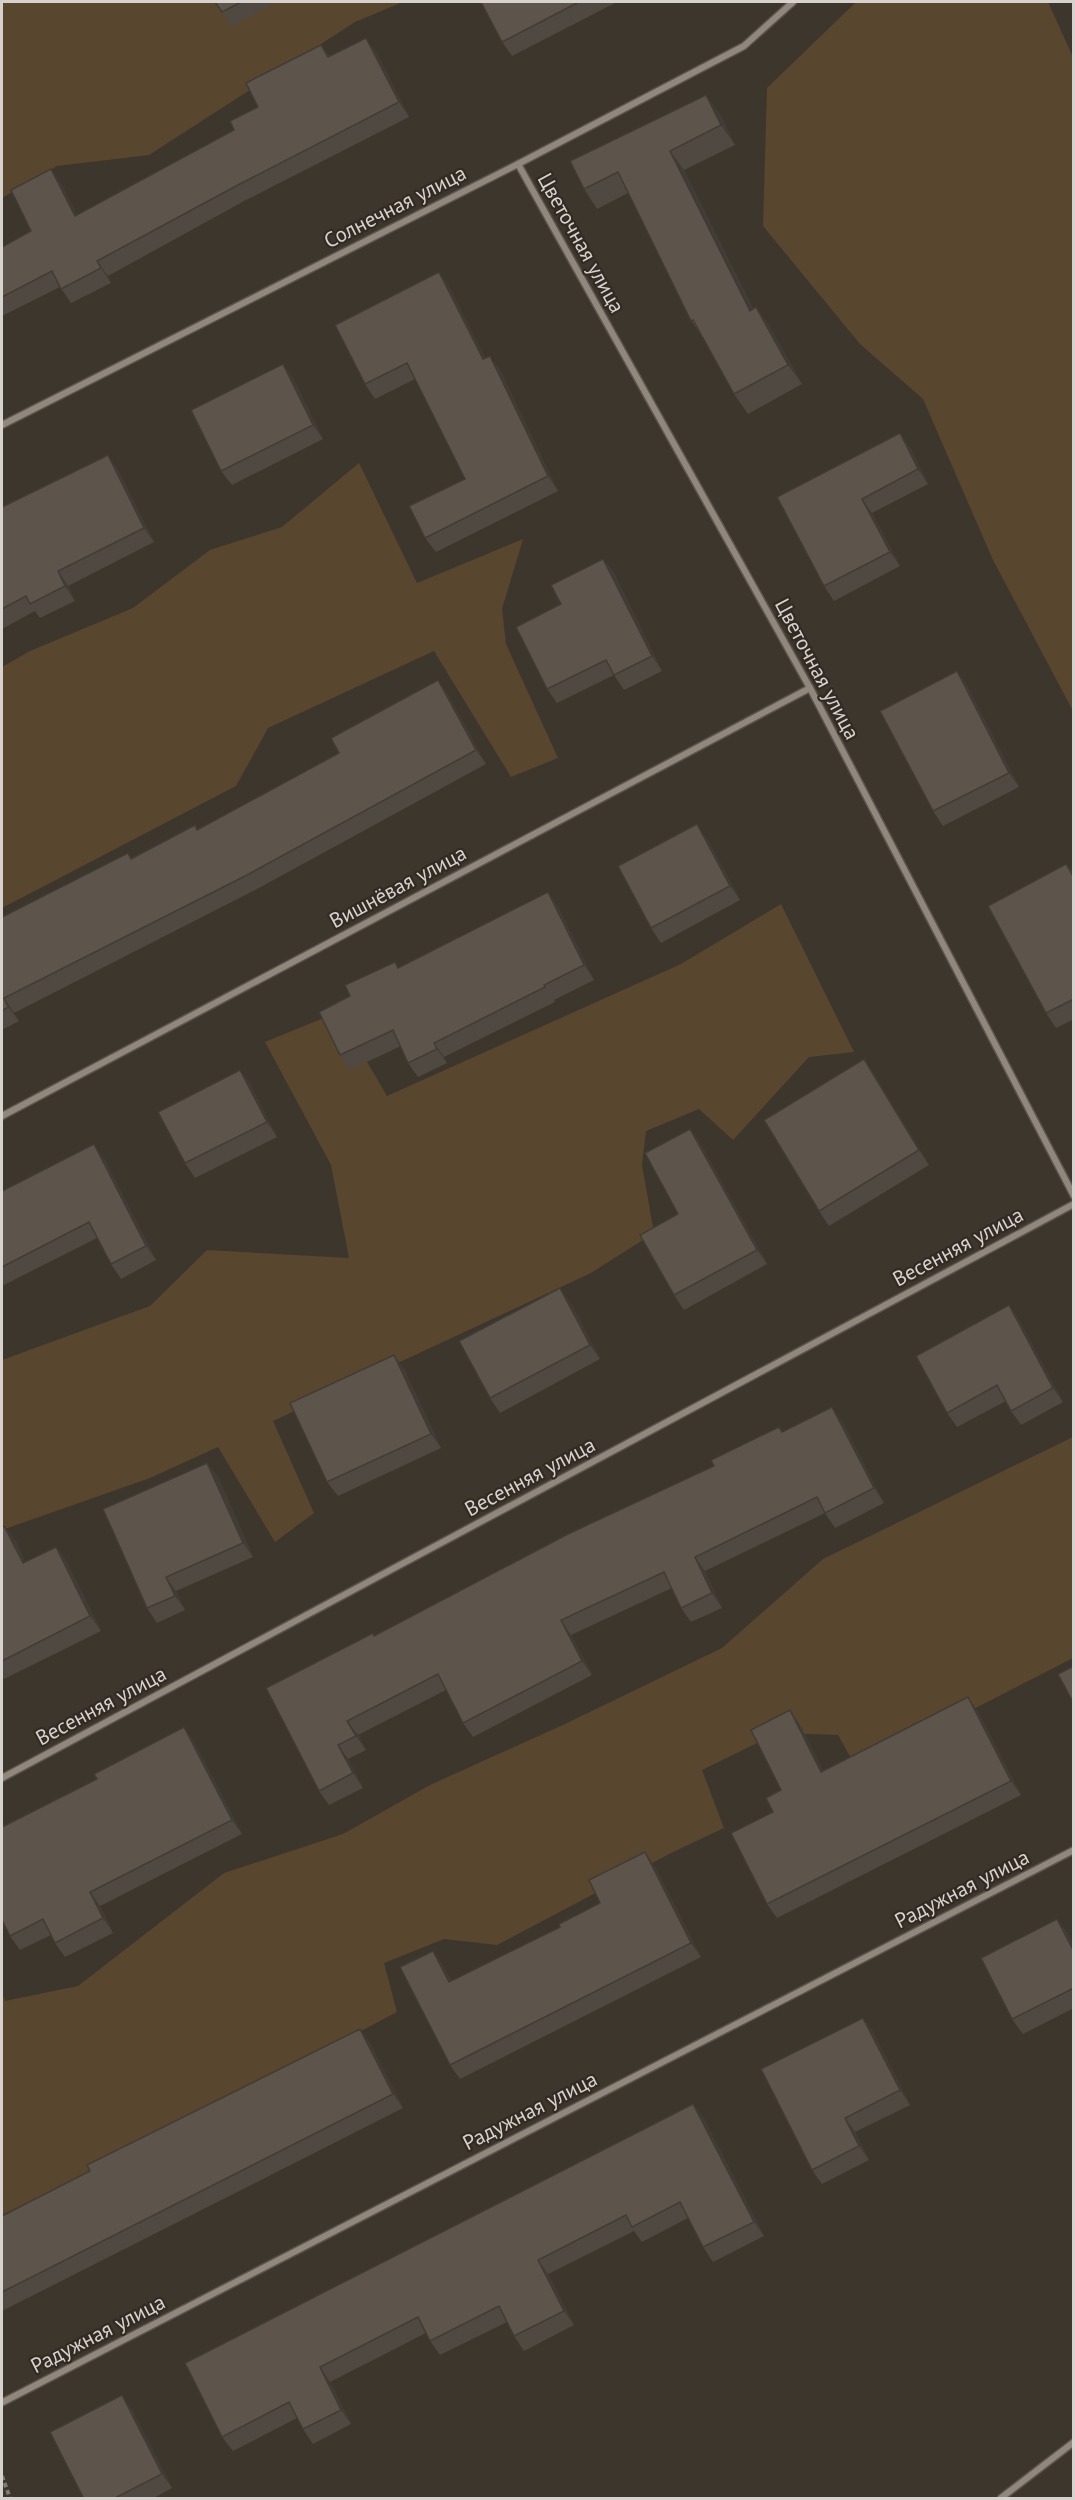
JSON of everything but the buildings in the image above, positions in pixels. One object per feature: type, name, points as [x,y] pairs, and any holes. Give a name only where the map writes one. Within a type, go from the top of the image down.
[{"type":"street","name":"Солнечная улица","points":[[2,424],[518,164],[744,46],[793,2]]},
{"type":"street","name":"Цветочная улица","points":[[518,164],[810,688],[1074,1196]]},
{"type":"street","name":"Вишнёвая улица","points":[[2,1116],[810,688]]},
{"type":"street","name":"Весенняя улица","points":[[2,1778],[1074,1204]]},
{"type":"street","name":"Радужная улица","points":[[3,2402],[1074,1850]]},
{"type":"street","points":[[1001,2499],[1074,2442]]},
{"type":"path","points":[[2,2476],[10,2499]]},
{"type":"shaded area","points":[[2,2],[403,2],[355,22],[149,155],[57,166],[2,198]]},
{"type":"shaded area","points":[[856,2],[1048,2],[1073,57],[1073,711],[993,560],[923,399],[860,344],[763,226],[767,88]]},
{"type":"shaded area","points":[[359,463],[417,583],[523,539],[502,609],[506,644],[558,758],[511,777],[434,651],[268,728],[236,786],[2,908],[2,667],[30,651],[133,608],[210,550],[282,527]]},
{"type":"shaded area","points":[[781,904],[854,1052],[809,1057],[733,1140],[699,1109],[646,1131],[642,1165],[654,1233],[591,1273],[273,1421],[314,1513],[275,1542],[218,1447],[150,1478],[2,1530],[2,1360],[150,1306],[207,1250],[349,1258],[331,1165],[265,1042],[338,1012],[387,1096],[681,964]]},
{"type":"shaded area","points":[[1073,1437],[1073,1658],[857,1769],[838,1735],[778,1733],[702,1770],[724,1828],[671,1853],[497,1945],[444,1939],[384,1963],[397,2012],[100,2169],[2,2215],[2,1993],[5,2001],[78,1986],[224,1873],[343,1834],[430,1785],[565,1724],[722,1648],[823,1559]]}]
